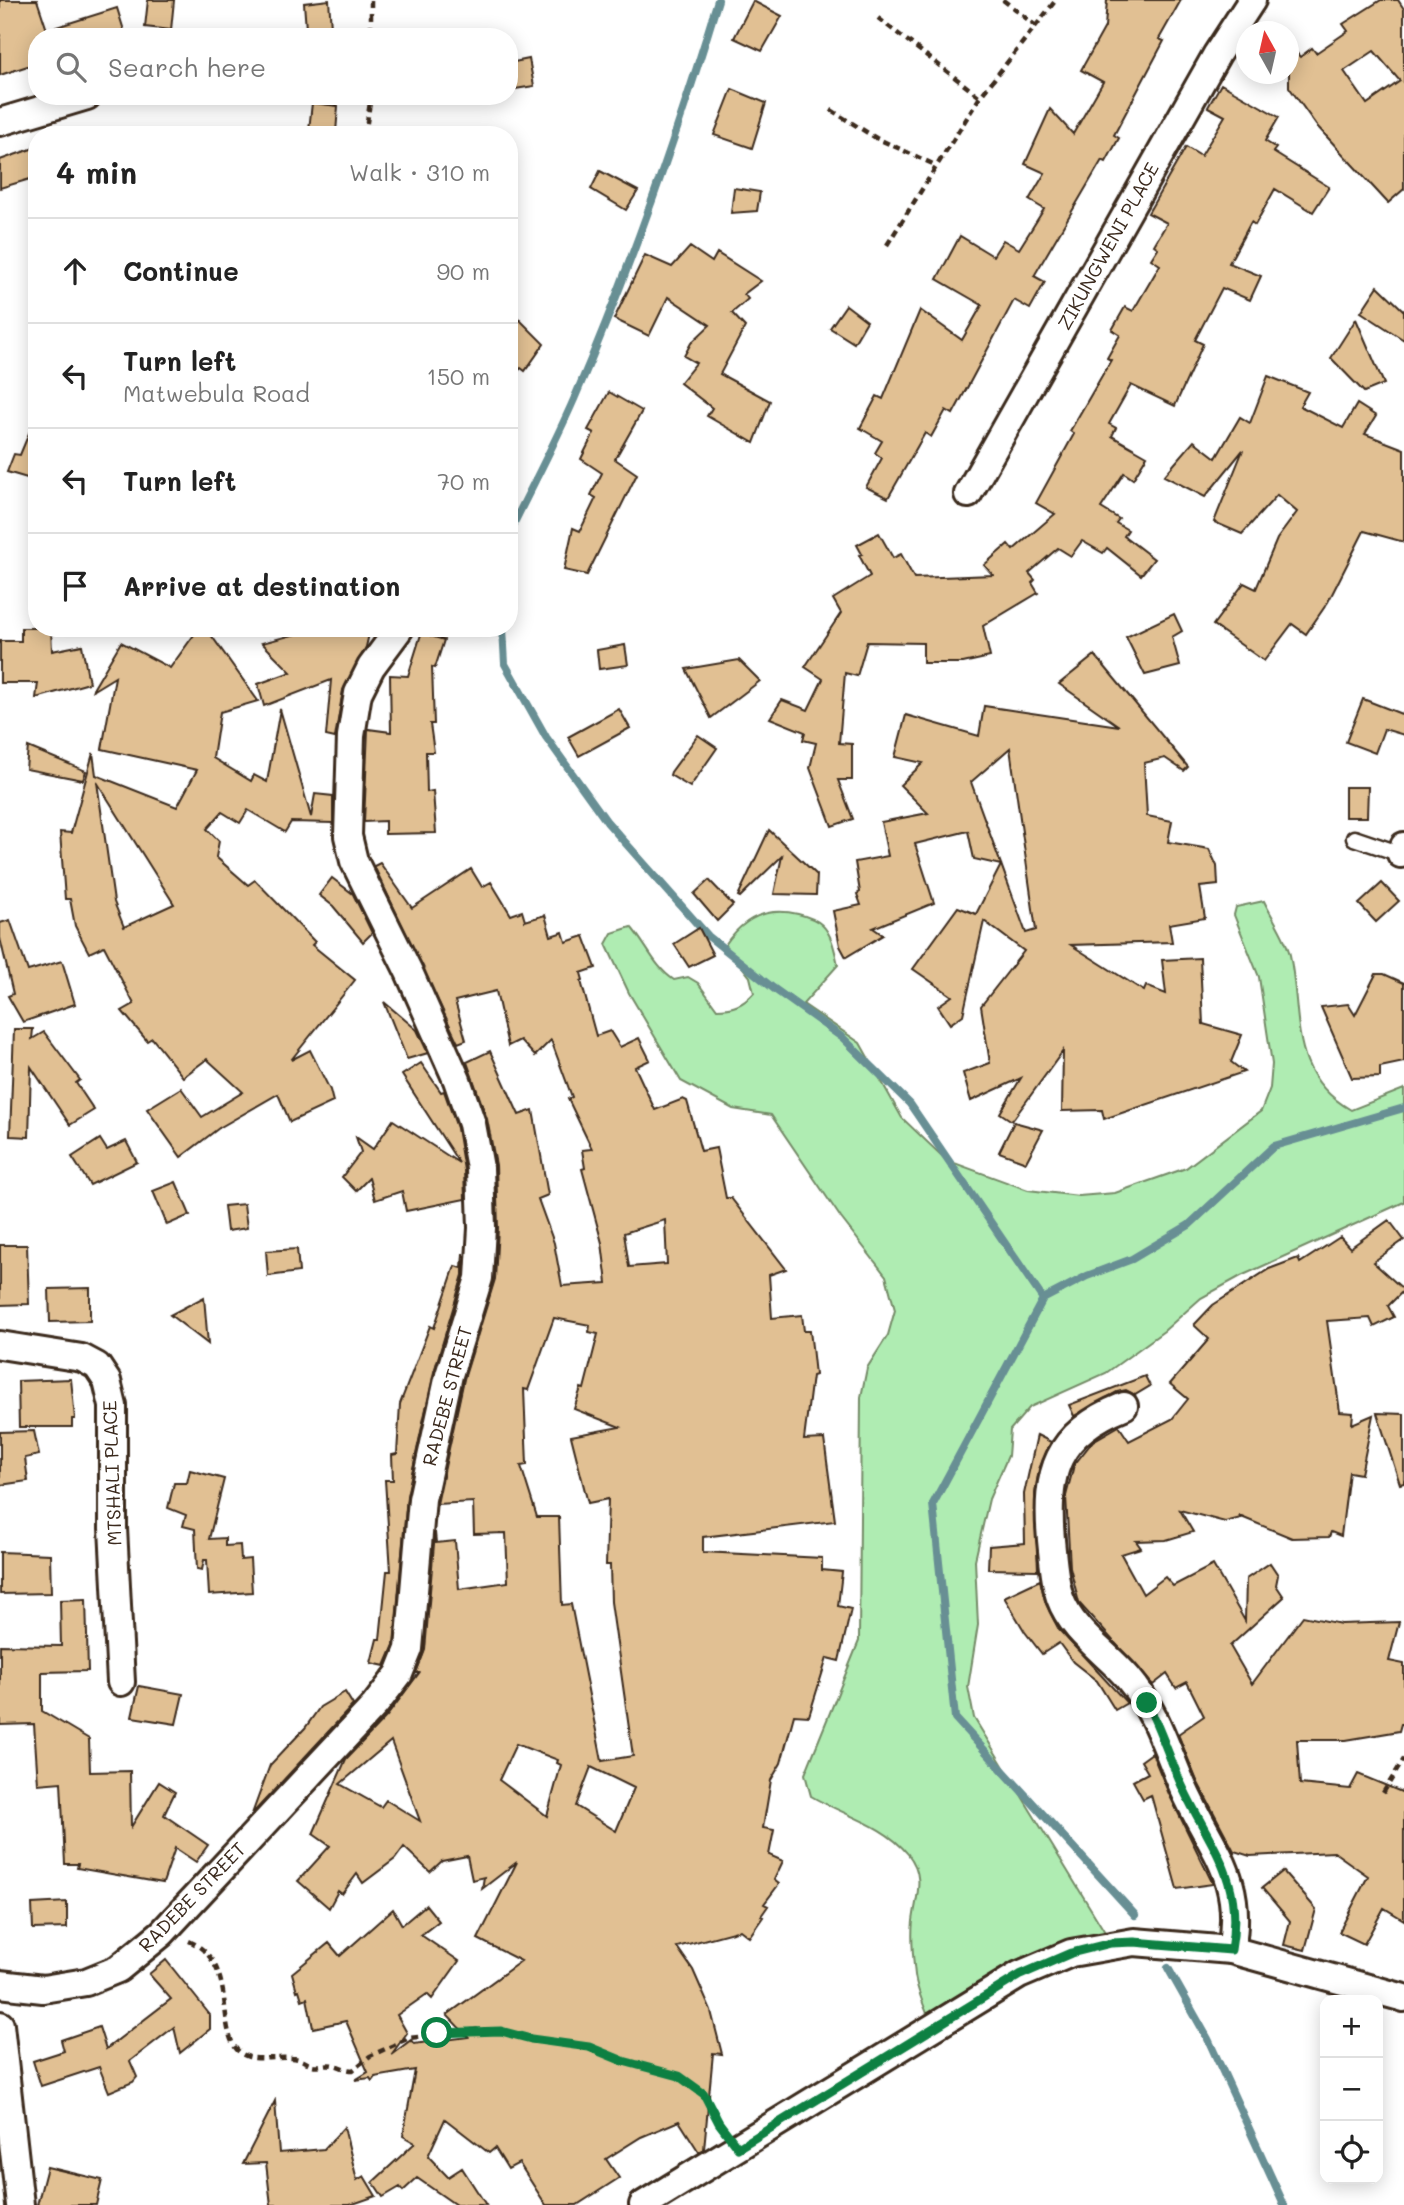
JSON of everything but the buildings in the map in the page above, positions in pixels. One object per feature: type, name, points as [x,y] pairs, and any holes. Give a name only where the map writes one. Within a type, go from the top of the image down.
[{"type":"street","name":"ZIKUNGWENI PLACE","points":[[968,494],[1210,66],[1252,0]]},
{"type":"street","points":[[0,122],[56,105]]},
{"type":"street","name":"RADEBE STREET","points":[[0,1984],[43,1989],[86,1982],[118,1969],[162,1933],[375,1705],[399,1675],[410,1648],[422,1499],[433,1443],[479,1278],[480,1168],[472,1124],[457,1080],[354,861],[348,836],[351,736],[358,693],[371,667],[393,637]]},
{"type":"street","name":"MTSHALI PLACE","points":[[0,1345],[82,1358],[97,1366],[107,1381],[113,1406],[113,1528],[121,1682]]},
{"type":"street","points":[[1124,1406],[1084,1427],[1055,1462],[1049,1515],[1058,1586],[1068,1614],[1127,1677],[1147,1703],[1168,1744],[1183,1787],[1209,1834],[1231,1886],[1237,1919],[1231,1950]]},
{"type":"street","points":[[643,2205],[1020,1975],[1071,1953],[1111,1943],[1134,1942],[1231,1950],[1404,1998]]},
{"type":"street","points":[[0,2025],[20,2205]]},
{"type":"lane","points":[[1354,838],[1403,852]]},
{"type":"path","points":[[371,0],[371,28]]},
{"type":"path","points":[[1003,0],[1036,26]]},
{"type":"path","points":[[887,245],[980,97],[1056,0]]},
{"type":"path","points":[[878,18],[980,97]]},
{"type":"path","points":[[366,126],[370,105]]},
{"type":"path","points":[[831,110],[876,138],[935,165]]},
{"type":"path","points":[[1383,1793],[1404,1759]]},
{"type":"path","points":[[162,1933],[201,1946],[213,1958],[224,1996],[229,2040],[236,2050],[248,2057],[294,2058],[319,2066],[332,2064],[353,2070],[370,2056],[402,2040],[437,2033],[486,2030],[565,2043],[663,2070],[693,2083],[704,2094],[719,2123],[738,2148]]},
{"type":"green space","points":[[1264,901],[1288,948],[1301,1042],[1316,1079],[1351,1110],[1404,1089],[1404,1202],[1241,1276],[1201,1298],[1164,1331],[1106,1373],[1030,1407],[1010,1430],[1008,1456],[989,1499],[975,1560],[978,1625],[968,1687],[974,1718],[1111,1942],[932,2026],[918,1988],[914,1968],[912,1927],[918,1879],[914,1862],[898,1844],[875,1827],[811,1796],[805,1774],[859,1641],[861,1397],[867,1368],[888,1335],[895,1310],[886,1276],[841,1218],[771,1115],[733,1109],[681,1081],[629,993],[606,944],[612,933],[631,927],[667,975],[674,980],[688,977],[698,983],[717,1009],[728,1008],[746,1001],[754,993],[750,977],[725,945],[732,936],[748,921],[766,913],[786,912],[814,919],[828,933],[838,965],[803,1004],[860,1043],[902,1118],[946,1160],[1028,1190],[1079,1196],[1115,1193],[1186,1168],[1261,1111],[1270,1088],[1272,1064],[1259,977],[1234,915],[1236,907]]},
{"type":"waterway","points":[[518,515],[596,348],[670,151],[718,0]]},
{"type":"waterway","points":[[504,637],[505,664],[546,737],[607,822],[708,936],[773,988],[843,1038],[910,1104],[1043,1299],[933,1504],[955,1718],[1135,1915]]},
{"type":"waterway","points":[[1043,1299],[1087,1276],[1132,1259],[1189,1225],[1274,1146],[1404,1108]]},
{"type":"waterway","points":[[1168,1968],[1208,2039],[1284,2205]]},
{"type":"route","points":[[437,2033],[501,2031],[531,2039],[589,2047],[623,2061],[679,2076],[693,2083],[704,2094],[719,2123],[738,2148],[1020,1975],[1071,1953],[1111,1943],[1134,1942],[1231,1950],[1237,1919],[1231,1886],[1209,1834],[1183,1787],[1168,1744],[1147,1703]]}]
